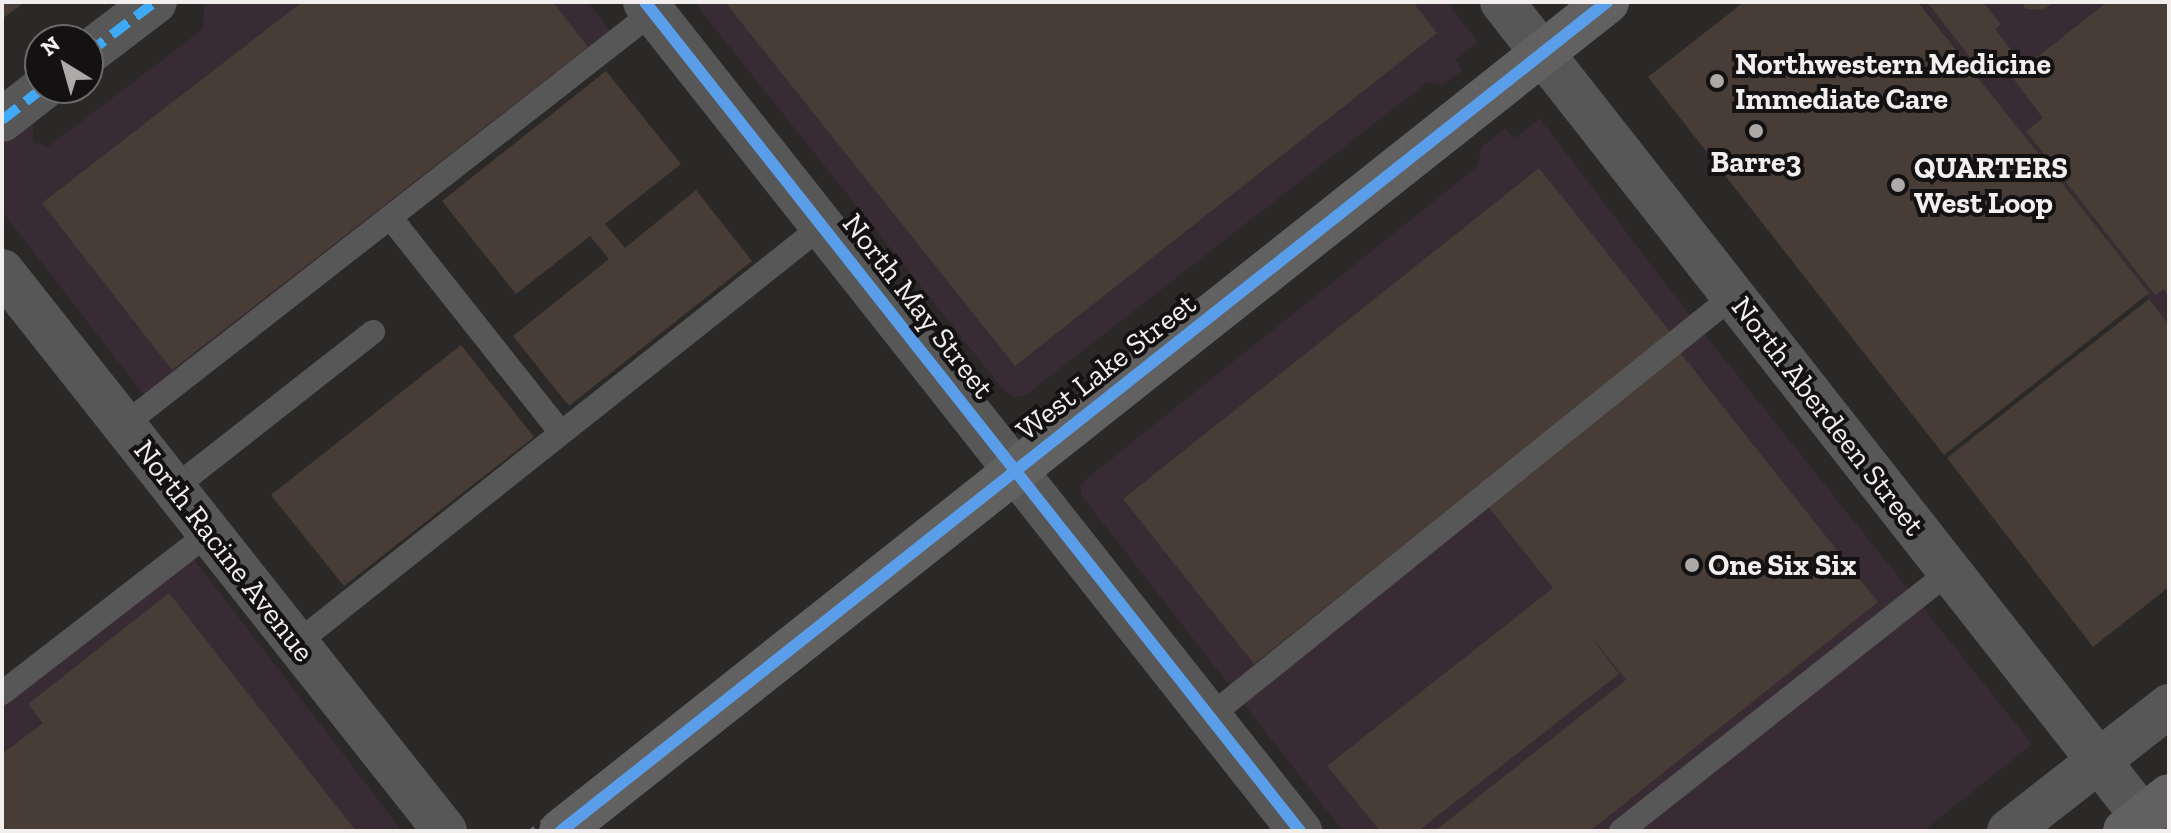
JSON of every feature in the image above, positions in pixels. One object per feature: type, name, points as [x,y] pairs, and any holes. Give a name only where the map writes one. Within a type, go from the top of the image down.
[{"type":"main road","name":"West Lake Street","points":[[561,831],[1607,2]]},
{"type":"street","points":[[104,41],[155,2]]},
{"type":"street","name":"North Aberdeen Street","points":[[1502,2],[2148,819]]},
{"type":"street","name":"North May Street","points":[[649,7],[1300,831]]},
{"type":"street","points":[[2,120],[24,103]]},
{"type":"street","name":"North Racine Avenue","points":[[2,271],[445,831]]},
{"type":"street","points":[[2009,831],[2169,706]]},
{"type":"lane","points":[[124,425],[390,217],[649,7]]},
{"type":"lane","points":[[390,217],[561,433]]},
{"type":"lane","points":[[297,643],[822,226]]},
{"type":"lane","points":[[1209,717],[1733,296]]},
{"type":"lane","points":[[174,488],[373,332]]},
{"type":"lane","points":[[2,693],[209,533]]},
{"type":"lane","points":[[1621,831],[1950,571]]},
{"type":"shaded area","points":[[204,2],[588,2],[617,39],[151,404],[2,211],[2,141],[33,117],[33,142],[48,147],[203,29]]},
{"type":"shaded area","points":[[694,2],[1446,2],[1478,42],[1455,60],[1462,70],[1444,84],[1426,83],[1026,395],[1013,397],[1002,388]]},
{"type":"shaded area","points":[[1919,2],[2169,2],[2169,325],[1988,90]]},
{"type":"shaded area","points":[[1540,119],[1697,325],[2032,744],[1923,831],[1343,831],[1082,496],[1080,486],[1090,476],[1478,166],[1481,148],[1505,128],[1514,138]]},
{"type":"shaded area","points":[[187,550],[402,831],[2,831],[2,693]]},
{"type":"building","points":[[2,2],[25,2],[2,19]]},
{"type":"building","points":[[302,2],[553,2],[588,47],[172,370],[42,203]]},
{"type":"building","points":[[725,2],[1413,2],[1437,33],[1015,366]]},
{"type":"building","name":"QUARTERS West Loop","points":[[1744,2],[1918,2],[2149,293],[1944,455],[1648,77]]},
{"type":"building","points":[[1927,2],[1983,2],[2001,24],[1995,29],[2015,55],[1986,78]]},
{"type":"building","points":[[2021,2],[2054,2],[2043,10],[2026,9]]},
{"type":"building","points":[[2107,2],[2169,2],[2169,296],[2164,289],[2155,295],[2026,131],[2043,118],[2012,77]]},
{"type":"building","points":[[606,71],[681,164],[605,224],[625,248],[696,190],[752,261],[569,406],[513,336],[609,259],[590,236],[516,294],[442,201]]},
{"type":"building","points":[[1539,168],[1671,333],[1254,664],[1123,499]]},
{"type":"building","points":[[2149,299],[2169,325],[2169,587],[2093,647],[1947,458]]},
{"type":"building","points":[[461,345],[534,437],[344,586],[271,495]]},
{"type":"building","name":"One Six Six","points":[[1679,351],[1878,602],[1590,831],[1435,831],[1626,680],[1587,631],[1619,674],[1418,831],[1380,831],[1327,766],[1553,588],[1486,504]]},
{"type":"building","points":[[169,593],[356,831],[2,831],[2,754],[43,723],[28,704]]},
{"type":"railway","points":[[532,831],[1585,2]]},
{"type":"railway","points":[[577,831],[1627,2]]},
{"type":"marked path","points":[[104,41],[155,2]]},
{"type":"marked path","points":[[2,120],[24,103]]},
{"type":"cycle path","points":[[645,2],[1300,831]]},
{"type":"cycle path","points":[[561,831],[1607,2]]},
{"type":"place","name":"Northwestern Medicine Immediate Care","points":[[1717,81]]},
{"type":"place","name":"Barre3","points":[[1756,131]]},
{"type":"place","name":"QUARTERS West Loop","points":[[1898,185]]},
{"type":"place","name":"One Six Six","points":[[1692,565]]}]
